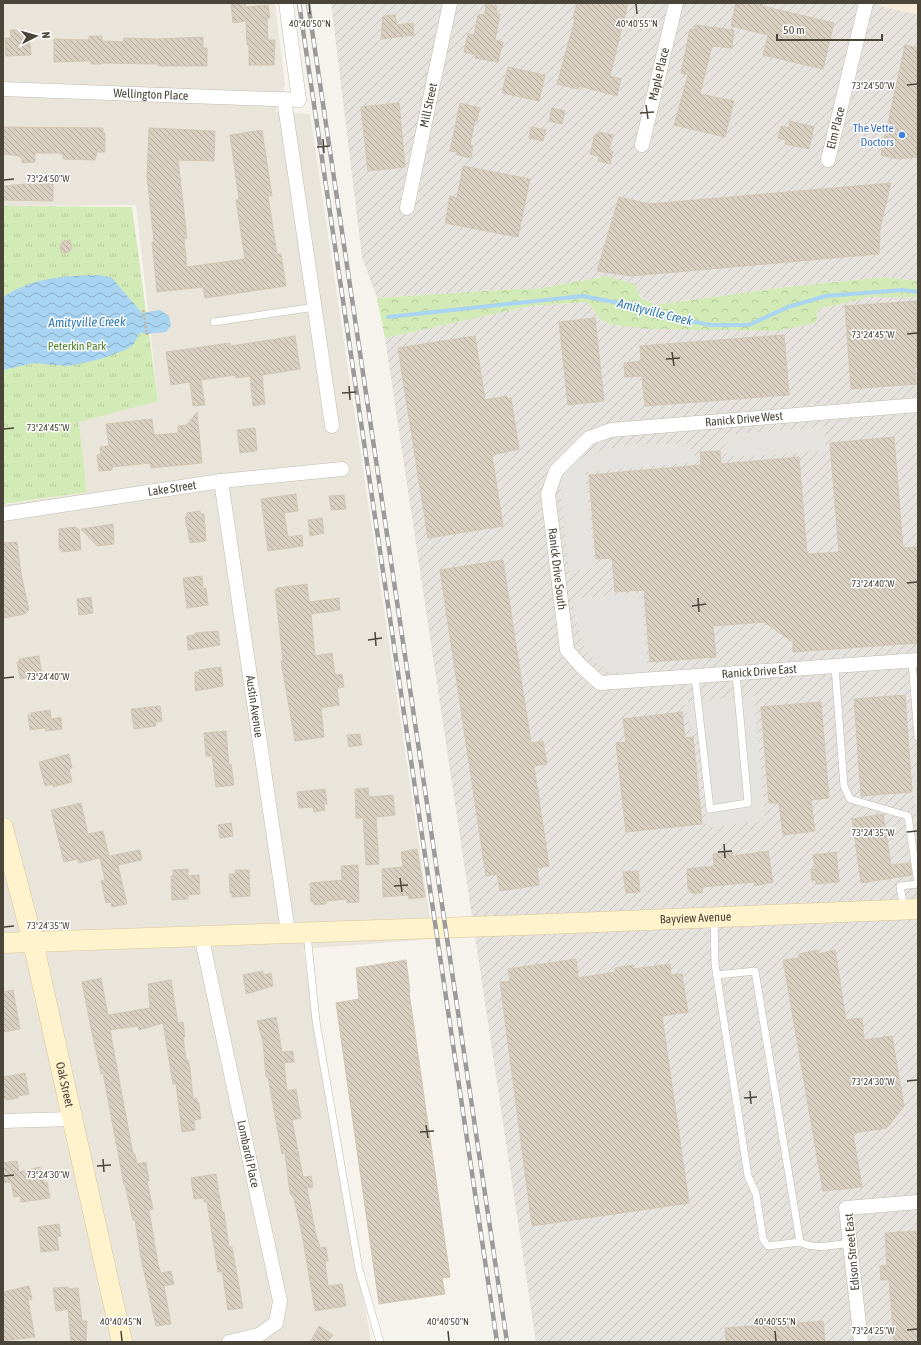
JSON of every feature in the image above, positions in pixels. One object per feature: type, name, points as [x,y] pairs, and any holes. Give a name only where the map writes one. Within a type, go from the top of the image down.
[{"type":"main road","name":"Oak Street","points":[[3,828],[34,942],[122,1342]]},
{"type":"main road","name":"Bayview Avenue","points":[[3,943],[911,909]]},
{"type":"street","name":"Wellington Place","points":[[3,89],[299,100],[286,3]]},
{"type":"street","name":"Mill Street","points":[[407,208],[450,3]]},
{"type":"street","name":"Maple Place","points":[[642,145],[676,3]]},
{"type":"street","name":"Elm Place","points":[[828,160],[866,3]]},
{"type":"street","points":[[284,99],[332,426]]},
{"type":"street","name":"Ranick Drive West","points":[[576,451],[589,438],[611,430],[918,405]]},
{"type":"street","name":"Ranick Drive South","points":[[576,451],[556,471],[548,494],[567,650],[580,666],[600,684]]},
{"type":"street","name":"Lake Street","points":[[3,514],[221,482],[342,469]]},
{"type":"street","name":"Austin Avenue","points":[[221,482],[288,932]]},
{"type":"street","name":"Ranick Drive East","points":[[600,684],[915,661]]},
{"type":"street","name":"Lombardi Place","points":[[201,935],[280,1301],[276,1323],[260,1335],[229,1342]]},
{"type":"street","points":[[3,1121],[72,1118]]},
{"type":"street","name":"Edison Street East","points":[[861,1342],[846,1208],[918,1202]]},
{"type":"lane","points":[[214,322],[315,307]]},
{"type":"lane","points":[[915,661],[918,737]]},
{"type":"lane","points":[[835,666],[844,786],[850,798],[908,816],[918,884],[900,886],[911,909]]},
{"type":"lane","points":[[695,676],[710,809],[748,803],[736,674]]},
{"type":"lane","points":[[714,917],[717,975],[748,1176],[756,1194],[763,1239],[768,1246],[800,1242],[805,1245],[824,1246],[850,1243]]},
{"type":"lane","points":[[307,932],[316,1021],[359,1269],[380,1342]]},
{"type":"lane","points":[[717,975],[755,970],[800,1242]]},
{"type":"path","points":[[143,310],[147,336]]},
{"type":"shaded area","points":[[3,3],[275,3],[285,85],[276,112],[310,114],[433,939],[303,949],[371,1342],[3,1342],[3,505],[87,492],[79,422],[158,400],[136,205],[3,206]]},
{"type":"shaded area","points":[[331,3],[881,3],[881,6],[918,15],[918,281],[885,277],[786,287],[655,305],[607,276],[536,289],[377,298],[362,257]]},
{"type":"shaded area","points":[[881,3],[918,3],[918,15],[881,6]]},
{"type":"shaded area","points":[[870,297],[918,297],[918,1342],[536,1342],[385,338],[531,306],[588,302],[601,320],[816,323],[818,309]]},
{"type":"shaded area","points":[[824,427],[826,451],[727,457],[724,435]]},
{"type":"shaded area","points":[[629,444],[688,444],[698,462],[585,472],[595,568],[569,571],[561,502],[561,474],[587,454]]},
{"type":"shaded area","points":[[641,593],[648,674],[608,672],[586,653],[575,618],[573,599]]},
{"type":"shaded area","points":[[754,696],[765,820],[707,828],[701,732],[692,731],[684,702]]},
{"type":"shaded area","points":[[915,768],[918,768],[918,840],[914,796]]},
{"type":"green space","name":"Peterkin Park","points":[[3,206],[132,207],[158,401],[79,422],[87,492],[3,504]]},
{"type":"green space","points":[[607,276],[636,285],[640,297],[655,305],[786,287],[885,277],[918,281],[918,297],[870,297],[818,309],[816,323],[776,331],[649,329],[613,325],[601,320],[588,302],[531,306],[385,338],[377,298],[536,289]]},
{"type":"water","points":[[99,275],[112,278],[142,313],[160,310],[169,316],[171,325],[166,332],[145,334],[140,332],[133,345],[127,349],[104,358],[79,364],[67,366],[34,363],[3,370],[3,297],[26,285],[49,279]]},
{"type":"building","points":[[245,3],[246,7],[268,5],[270,18],[267,18],[268,40],[275,40],[274,65],[249,65],[249,45],[247,45],[246,21],[233,23],[231,4]]},
{"type":"building","points":[[577,3],[628,3],[610,76],[621,79],[617,96],[579,86],[578,89],[557,84],[575,19],[573,18]]},
{"type":"building","points":[[736,3],[763,3],[762,6],[834,23],[823,69],[763,55],[768,35],[731,26]]},
{"type":"building","points":[[486,4],[497,6],[496,14],[500,14],[495,40],[503,42],[498,62],[475,58],[476,55],[464,52],[468,34],[474,35],[478,15],[485,14]]},
{"type":"building","points":[[395,15],[397,25],[413,23],[414,35],[381,39],[383,16]]},
{"type":"building","points":[[695,25],[734,30],[732,48],[712,46],[700,94],[734,101],[725,137],[674,125],[688,75],[681,73],[690,29],[694,30]]},
{"type":"building","points":[[23,29],[24,44],[30,43],[31,55],[6,56],[5,38],[11,38],[10,30]]},
{"type":"building","points":[[89,36],[102,36],[102,41],[123,42],[124,38],[157,39],[203,37],[203,48],[207,48],[207,66],[91,64],[91,61],[54,62],[54,39],[89,40]]},
{"type":"building","points":[[905,45],[918,48],[918,157],[898,159],[881,155]]},
{"type":"building","points":[[508,67],[545,75],[539,101],[502,93]]},
{"type":"building","points":[[399,103],[405,167],[368,171],[361,107]]},
{"type":"building","points":[[460,103],[480,108],[477,121],[475,121],[470,145],[473,146],[471,158],[457,155],[457,152],[450,151]]},
{"type":"building","points":[[552,108],[565,111],[562,124],[549,121]]},
{"type":"building","points":[[790,121],[814,127],[809,149],[785,144],[786,140],[778,138],[781,126],[789,128]]},
{"type":"building","points":[[3,127],[103,128],[103,133],[105,133],[105,152],[97,152],[95,160],[63,159],[63,155],[59,153],[35,153],[35,162],[22,163],[22,158],[20,158],[20,156],[3,154]]},
{"type":"building","points":[[531,127],[546,130],[543,141],[529,138]]},
{"type":"building","points":[[149,128],[215,131],[214,161],[178,160],[187,238],[184,239],[187,267],[245,259],[236,200],[239,200],[230,135],[262,130],[272,196],[268,196],[277,254],[281,254],[286,286],[205,298],[203,287],[157,292],[152,242],[154,242],[147,176]]},
{"type":"building","points":[[599,132],[613,135],[609,150],[613,151],[610,164],[598,161],[599,156],[590,154],[595,134],[599,135]]},
{"type":"building","points":[[463,166],[530,179],[518,237],[445,223],[450,196],[457,198]]},
{"type":"building","points":[[891,183],[880,229],[879,254],[631,276],[597,271],[619,197],[649,204]]},
{"type":"building","points":[[53,184],[53,201],[3,200],[3,186]]},
{"type":"building","points":[[70,240],[72,248],[69,252],[61,253],[60,245],[63,241]]},
{"type":"building","points":[[917,301],[918,367],[915,367],[916,384],[851,389],[845,306]]},
{"type":"building","points":[[595,318],[604,401],[568,405],[559,322]]},
{"type":"building","points":[[784,335],[789,395],[645,406],[642,376],[625,377],[624,363],[641,361],[640,346]]},
{"type":"building","points":[[295,336],[300,369],[262,375],[265,404],[253,406],[250,376],[236,378],[235,375],[201,380],[205,405],[193,406],[190,382],[171,385],[166,352],[230,343],[231,346]]},
{"type":"building","points":[[475,336],[485,400],[507,396],[508,399],[511,398],[519,449],[492,455],[503,526],[428,538],[398,348]]},
{"type":"building","points":[[197,412],[202,463],[151,468],[150,463],[112,467],[112,470],[99,471],[97,455],[101,454],[100,447],[109,446],[106,424],[152,419],[154,435],[178,433],[178,426],[187,425]]},
{"type":"building","points":[[255,428],[257,451],[240,453],[237,430]]},
{"type":"building","points":[[894,437],[903,548],[918,547],[918,643],[793,652],[793,642],[764,622],[713,626],[716,657],[650,662],[644,590],[615,592],[612,558],[596,559],[589,475],[701,465],[700,452],[720,451],[721,464],[799,457],[807,554],[839,552],[830,443]]},
{"type":"building","points":[[296,494],[298,511],[284,513],[288,537],[302,535],[303,546],[268,551],[261,499]]},
{"type":"building","points":[[344,495],[346,509],[331,510],[329,496]]},
{"type":"building","points":[[200,511],[201,514],[204,514],[206,541],[190,543],[185,517],[187,516],[187,513]]},
{"type":"building","points":[[322,518],[324,533],[310,536],[308,520]]},
{"type":"building","points":[[113,524],[114,544],[97,546],[81,529]]},
{"type":"building","points":[[76,527],[79,529],[81,550],[62,552],[59,548],[59,529]]},
{"type":"building","points":[[17,542],[21,574],[29,610],[25,614],[4,618],[3,543]]},
{"type":"building","points":[[503,560],[531,743],[543,741],[547,764],[534,766],[549,866],[537,868],[539,885],[500,891],[497,874],[486,876],[440,570]]},
{"type":"building","points":[[202,576],[203,588],[206,588],[208,605],[187,608],[183,578]]},
{"type":"building","points":[[307,584],[309,602],[339,598],[340,610],[311,614],[315,656],[332,653],[335,675],[342,674],[344,687],[337,688],[339,705],[321,708],[324,737],[295,741],[281,661],[283,661],[275,590],[277,588]]},
{"type":"building","points":[[91,597],[93,613],[79,615],[77,599]]},
{"type":"building","points":[[218,631],[220,645],[188,650],[187,636],[195,635],[195,633]]},
{"type":"building","points":[[39,656],[42,676],[20,679],[17,662],[19,662],[19,659]]},
{"type":"building","points":[[221,667],[223,686],[195,691],[195,672],[199,672],[199,670]]},
{"type":"building","points":[[905,695],[912,792],[861,796],[854,699]]},
{"type":"building","points":[[821,702],[829,798],[811,800],[815,831],[783,835],[779,803],[769,803],[761,707]]},
{"type":"building","points":[[160,706],[162,721],[155,722],[156,726],[134,729],[131,709]]},
{"type":"building","points":[[50,710],[51,719],[61,717],[62,729],[46,731],[45,728],[30,730],[28,715],[31,715],[31,713]]},
{"type":"building","points":[[682,712],[685,738],[693,737],[702,824],[626,832],[616,743],[626,742],[623,719]]},
{"type":"building","points":[[226,731],[229,765],[231,764],[234,785],[216,787],[212,756],[206,756],[204,733]]},
{"type":"building","points":[[360,734],[362,745],[349,747],[347,735]]},
{"type":"building","points":[[69,754],[72,768],[69,769],[72,782],[53,787],[53,784],[45,786],[39,762]]},
{"type":"building","points":[[368,788],[369,797],[393,795],[395,815],[376,817],[379,864],[366,865],[363,818],[356,818],[355,789]]},
{"type":"building","points":[[325,789],[327,804],[324,804],[325,810],[314,812],[313,807],[299,808],[297,792]]},
{"type":"building","points":[[81,803],[88,834],[103,831],[109,856],[140,850],[142,860],[118,865],[127,904],[112,907],[111,902],[106,903],[101,881],[105,880],[100,858],[79,863],[78,859],[64,862],[51,810]]},
{"type":"building","points":[[883,814],[891,865],[910,863],[912,875],[861,883],[852,819]]},
{"type":"building","points":[[231,823],[233,836],[220,838],[218,825]]},
{"type":"building","points":[[417,849],[425,897],[409,899],[408,895],[383,897],[382,869],[403,867],[401,852]]},
{"type":"building","points":[[768,851],[773,882],[755,886],[754,882],[703,887],[702,893],[691,893],[690,889],[688,889],[687,869],[714,866],[713,854],[733,852],[733,856]]},
{"type":"building","points":[[836,852],[839,882],[816,884],[816,880],[812,881],[811,869],[815,869],[813,855]]},
{"type":"building","points":[[358,865],[359,902],[347,903],[347,899],[326,901],[326,904],[314,905],[314,902],[311,902],[310,883],[342,880],[341,866]]},
{"type":"building","points":[[188,869],[188,876],[199,875],[200,894],[188,895],[188,899],[172,900],[171,876],[173,876],[173,870]]},
{"type":"building","points":[[235,870],[249,870],[250,896],[232,897],[232,893],[230,893],[229,874],[236,874]]},
{"type":"building","points":[[638,871],[640,892],[626,893],[623,872]]},
{"type":"building","points":[[818,950],[818,954],[835,950],[846,1020],[862,1018],[864,1040],[892,1036],[904,1106],[887,1128],[853,1133],[862,1187],[823,1191],[783,960],[799,958],[799,954]]},
{"type":"building","points":[[576,959],[578,978],[615,972],[615,968],[633,965],[634,969],[670,964],[671,975],[682,974],[688,1012],[662,1016],[689,1203],[532,1226],[500,982],[510,981],[508,969]]},
{"type":"building","points":[[406,960],[409,992],[450,1277],[442,1278],[445,1294],[379,1304],[336,1003],[359,999],[356,968]]},
{"type":"building","points":[[263,971],[263,975],[271,973],[273,986],[246,994],[243,975]]},
{"type":"building","points":[[101,978],[108,1015],[150,1008],[148,984],[171,980],[178,1023],[183,1022],[185,1037],[183,1037],[186,1060],[188,1060],[190,1068],[193,1099],[196,1098],[199,1104],[201,1119],[194,1120],[195,1130],[182,1132],[176,1084],[173,1084],[163,1023],[139,1030],[138,1026],[110,1030],[133,1154],[135,1154],[137,1164],[146,1162],[149,1181],[147,1181],[153,1209],[149,1210],[158,1264],[161,1273],[171,1271],[174,1284],[164,1286],[171,1324],[156,1326],[141,1258],[135,1220],[133,1220],[124,1185],[103,1073],[101,1074],[91,1028],[82,982]]},
{"type":"building","points":[[13,990],[20,1029],[3,1032],[3,992]]},
{"type":"building","points":[[276,1017],[282,1052],[293,1051],[294,1062],[284,1063],[287,1091],[296,1089],[301,1118],[292,1120],[303,1177],[311,1176],[313,1187],[307,1188],[317,1240],[320,1248],[326,1247],[328,1261],[325,1262],[328,1286],[342,1284],[346,1306],[315,1311],[302,1234],[294,1199],[290,1193],[285,1153],[282,1154],[268,1077],[266,1077],[263,1042],[257,1021]]},
{"type":"building","points":[[25,1073],[29,1094],[18,1096],[18,1098],[3,1099],[3,1077]]},
{"type":"building","points":[[17,1161],[19,1172],[40,1167],[44,1183],[47,1182],[50,1198],[21,1202],[20,1196],[14,1197],[11,1182],[3,1183],[3,1163]]},
{"type":"building","points":[[216,1174],[222,1212],[224,1212],[229,1247],[232,1247],[243,1308],[228,1310],[222,1271],[218,1272],[207,1202],[204,1202],[204,1198],[194,1199],[191,1178]]},
{"type":"building","points":[[59,1224],[61,1236],[57,1237],[59,1250],[41,1252],[38,1227]]},
{"type":"building","points":[[918,1231],[918,1342],[894,1342],[889,1280],[881,1280],[880,1266],[887,1266],[885,1233]]},
{"type":"building","points":[[29,1286],[32,1299],[28,1300],[35,1337],[3,1341],[3,1292]]},
{"type":"building","points":[[68,1287],[68,1289],[78,1288],[82,1321],[87,1321],[86,1341],[71,1342],[68,1309],[56,1311],[53,1288]]},
{"type":"building","points":[[823,1321],[825,1342],[726,1342],[725,1328]]},
{"type":"building","points":[[319,1326],[333,1335],[327,1342],[310,1342]]},
{"type":"waterway","name":"Amityville Creek","points":[[388,317],[583,296],[624,304],[652,314],[711,325],[749,325],[788,307],[826,296],[902,290],[918,292]]},
{"type":"railway","points":[[299,3],[497,1342]]},
{"type":"railway","points":[[308,3],[507,1342]]},
{"type":"place","name":"The Vette Doctors","points":[[902,135]]}]
